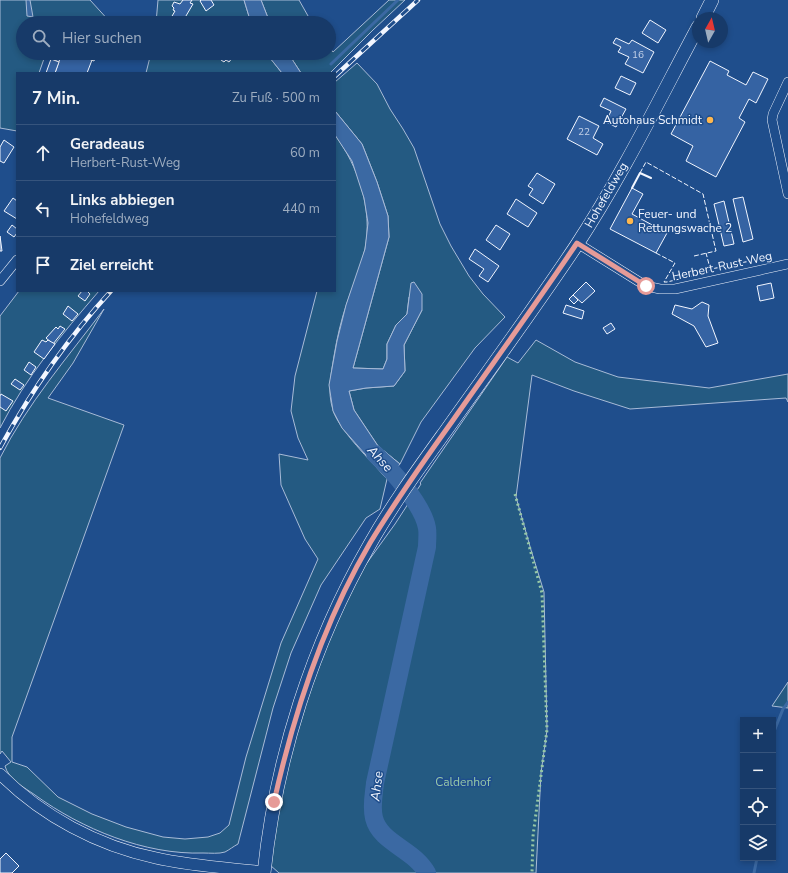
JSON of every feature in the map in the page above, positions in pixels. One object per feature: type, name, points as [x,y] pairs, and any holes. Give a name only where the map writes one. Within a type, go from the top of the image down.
[{"type":"main road","points":[[706,12],[712,0]]},
{"type":"main road","name":"Hohefeldweg","points":[[264,873],[274,802],[282,765],[301,699],[331,621],[370,544],[419,468],[577,243],[615,182],[692,38]]},
{"type":"street","points":[[788,82],[773,114],[772,120],[788,194]]},
{"type":"street","name":"Herbert-Rust-Weg","points":[[577,243],[646,286],[660,289],[675,289],[788,264]]},
{"type":"street","points":[[0,281],[16,261]]},
{"type":"street","points":[[0,774],[27,798],[44,810],[71,826],[106,843],[156,859],[185,864],[264,873]]},
{"type":"green space","points":[[0,0],[90,0],[105,16],[16,16],[16,60],[44,60],[39,72],[16,72],[16,131],[0,128]]},
{"type":"green space","points":[[158,0],[244,0],[249,16],[157,16]]},
{"type":"green space","points":[[261,0],[299,0],[308,16],[267,16]]},
{"type":"green space","points":[[389,0],[405,0],[331,72],[300,72],[293,60],[336,60],[336,49]]},
{"type":"green space","points":[[149,60],[272,60],[281,72],[146,72]]},
{"type":"green space","points":[[357,63],[377,84],[390,109],[414,148],[440,224],[451,246],[469,276],[483,294],[505,317],[475,348],[421,422],[400,464],[378,446],[354,410],[349,391],[394,386],[405,371],[404,345],[422,310],[409,297],[407,314],[396,325],[387,344],[387,359],[383,369],[353,368],[389,237],[388,216],[377,182],[362,144],[336,112],[336,81]]},
{"type":"green space","points":[[336,136],[351,160],[362,189],[367,219],[367,234],[363,256],[341,322],[331,376],[330,396],[333,410],[341,426],[348,436],[387,479],[380,509],[366,518],[321,585],[291,653],[273,708],[238,844],[225,852],[220,853],[181,852],[159,850],[115,838],[73,819],[22,786],[13,779],[7,771],[5,766],[11,762],[2,751],[0,754],[0,458],[35,400],[104,309],[73,363],[48,398],[124,425],[12,737],[12,762],[27,767],[58,797],[92,814],[126,827],[163,837],[185,839],[208,837],[220,833],[229,825],[246,757],[281,643],[318,559],[305,539],[281,485],[279,454],[308,460],[298,438],[291,411],[295,376],[317,292],[336,292]]},
{"type":"green space","points":[[18,292],[98,292],[45,356],[21,391],[0,428],[0,316]]},
{"type":"green space","name":"Caldenhof","points":[[536,340],[575,362],[618,377],[709,388],[788,374],[788,402],[786,398],[630,409],[574,391],[532,375],[516,497],[544,592],[547,730],[541,773],[536,873],[279,873],[270,865],[277,815],[295,732],[327,638],[364,567],[395,524],[421,484],[420,483],[507,357],[518,363]]},
{"type":"green space","points":[[788,682],[788,708],[772,706]]},
{"type":"water","points":[[26,0],[30,0],[33,16],[27,16]]},
{"type":"water","points":[[244,0],[261,0],[267,16],[249,16]]},
{"type":"water","points":[[272,60],[293,60],[300,72],[281,72]]},
{"type":"water","points":[[336,112],[362,144],[377,182],[388,216],[389,237],[353,368],[383,369],[387,359],[387,344],[396,325],[407,314],[411,283],[414,282],[422,294],[422,310],[404,345],[405,371],[394,386],[349,391],[354,410],[378,446],[400,464],[387,479],[342,428],[333,411],[329,385],[337,341],[346,305],[365,249],[368,223],[364,198],[352,161],[336,137]]},
{"type":"building","points":[[183,0],[192,0],[190,3],[193,4],[186,16],[172,16],[175,11],[173,10],[174,8],[172,6],[174,2],[180,4]]},
{"type":"building","points":[[211,0],[214,5],[206,11],[200,1]]},
{"type":"building","points":[[650,20],[666,30],[658,43],[642,33]]},
{"type":"building","points":[[616,38],[629,44],[632,40],[654,52],[643,73],[625,64],[629,57],[618,52],[621,47],[613,43]]},
{"type":"building","points":[[51,60],[59,62],[55,72],[46,72]]},
{"type":"building","points":[[60,60],[92,60],[87,72],[55,72]]},
{"type":"building","name":"Autohaus Schmidt","points":[[710,61],[729,71],[727,75],[746,85],[753,72],[768,79],[756,103],[749,99],[739,118],[745,122],[716,177],[686,161],[693,146],[671,134]]},
{"type":"building","points":[[621,76],[636,83],[630,95],[615,88]]},
{"type":"building","points":[[604,98],[626,109],[616,127],[606,122],[611,111],[600,106]]},
{"type":"building","points":[[579,116],[599,126],[593,138],[603,144],[597,155],[567,139]]},
{"type":"building","points":[[4,140],[14,147],[4,163],[0,161],[0,147]]},
{"type":"building","points":[[537,173],[555,184],[543,204],[529,195],[533,189],[528,186]]},
{"type":"building","name":"Feuer- und Rettungswache 2","points":[[632,188],[643,194],[632,214],[667,233],[656,253],[610,229]]},
{"type":"building","points":[[743,197],[753,239],[743,242],[733,199]]},
{"type":"building","points":[[13,198],[16,200],[16,218],[4,211]]},
{"type":"building","points":[[516,199],[537,213],[528,227],[507,214]]},
{"type":"building","points":[[724,201],[734,244],[724,246],[714,204]]},
{"type":"building","points":[[12,225],[16,228],[16,234],[14,237],[7,232]]},
{"type":"building","points":[[496,225],[510,234],[500,250],[486,240]]},
{"type":"building","points":[[0,236],[2,251],[0,251]]},
{"type":"building","points":[[475,249],[499,266],[488,282],[479,276],[484,269],[469,259]]},
{"type":"building","points":[[586,282],[595,291],[582,303],[573,295]]},
{"type":"building","points":[[771,283],[774,298],[760,301],[757,286]]},
{"type":"building","points":[[81,292],[88,292],[90,294],[85,301],[78,296]]},
{"type":"building","points":[[573,295],[578,300],[574,304],[569,299]]},
{"type":"building","points":[[702,302],[709,305],[708,316],[718,343],[706,347],[694,326],[672,314],[675,305],[692,309]]},
{"type":"building","points":[[566,305],[584,311],[582,319],[563,313]]},
{"type":"building","points":[[68,306],[78,314],[72,321],[63,314]]},
{"type":"building","points":[[611,323],[615,329],[607,334],[603,328]]},
{"type":"building","points":[[60,326],[65,329],[53,344],[46,338],[56,327],[58,329]]},
{"type":"building","points":[[42,340],[46,342],[48,340],[55,344],[44,359],[34,352]]},
{"type":"building","points":[[29,362],[36,367],[31,375],[24,370]]},
{"type":"building","points":[[15,379],[24,385],[20,390],[11,384]]},
{"type":"building","points":[[1,394],[13,401],[6,411],[0,407]]},
{"type":"building","points":[[6,853],[19,866],[12,873],[0,873],[0,859]]},
{"type":"waterway","points":[[336,59],[398,0]]},
{"type":"waterway","points":[[331,64],[335,60]]},
{"type":"waterway","name":"Ahse","points":[[375,454],[398,478],[420,509],[427,528],[427,547],[375,783],[373,814],[377,827],[383,834],[414,858],[427,873]]},
{"type":"waterway","points":[[776,726],[783,709],[788,702]]},
{"type":"waterway","points":[[754,873],[756,861]]},
{"type":"railway","points":[[336,75],[418,0]]},
{"type":"railway","points":[[0,448],[24,406],[51,366],[79,328],[110,292]]},
{"type":"hedge","points":[[515,494],[542,593],[547,730],[533,836],[532,873]]},
{"type":"fence","points":[[640,173],[646,162],[703,194],[716,251],[694,256]]},
{"type":"fence","points":[[656,253],[675,263],[664,282],[709,272],[710,268],[706,253]]},
{"type":"wall","points":[[632,188],[640,173],[651,178]]},
{"type":"place","name":"Autohaus Schmidt","points":[[710,120]]},
{"type":"place","name":"Feuer- und Rettungswache 2","points":[[630,221]]},
{"type":"route","points":[[274,802],[282,765],[298,707],[314,663],[331,621],[370,544],[419,468],[538,301],[577,243],[646,286]]}]
